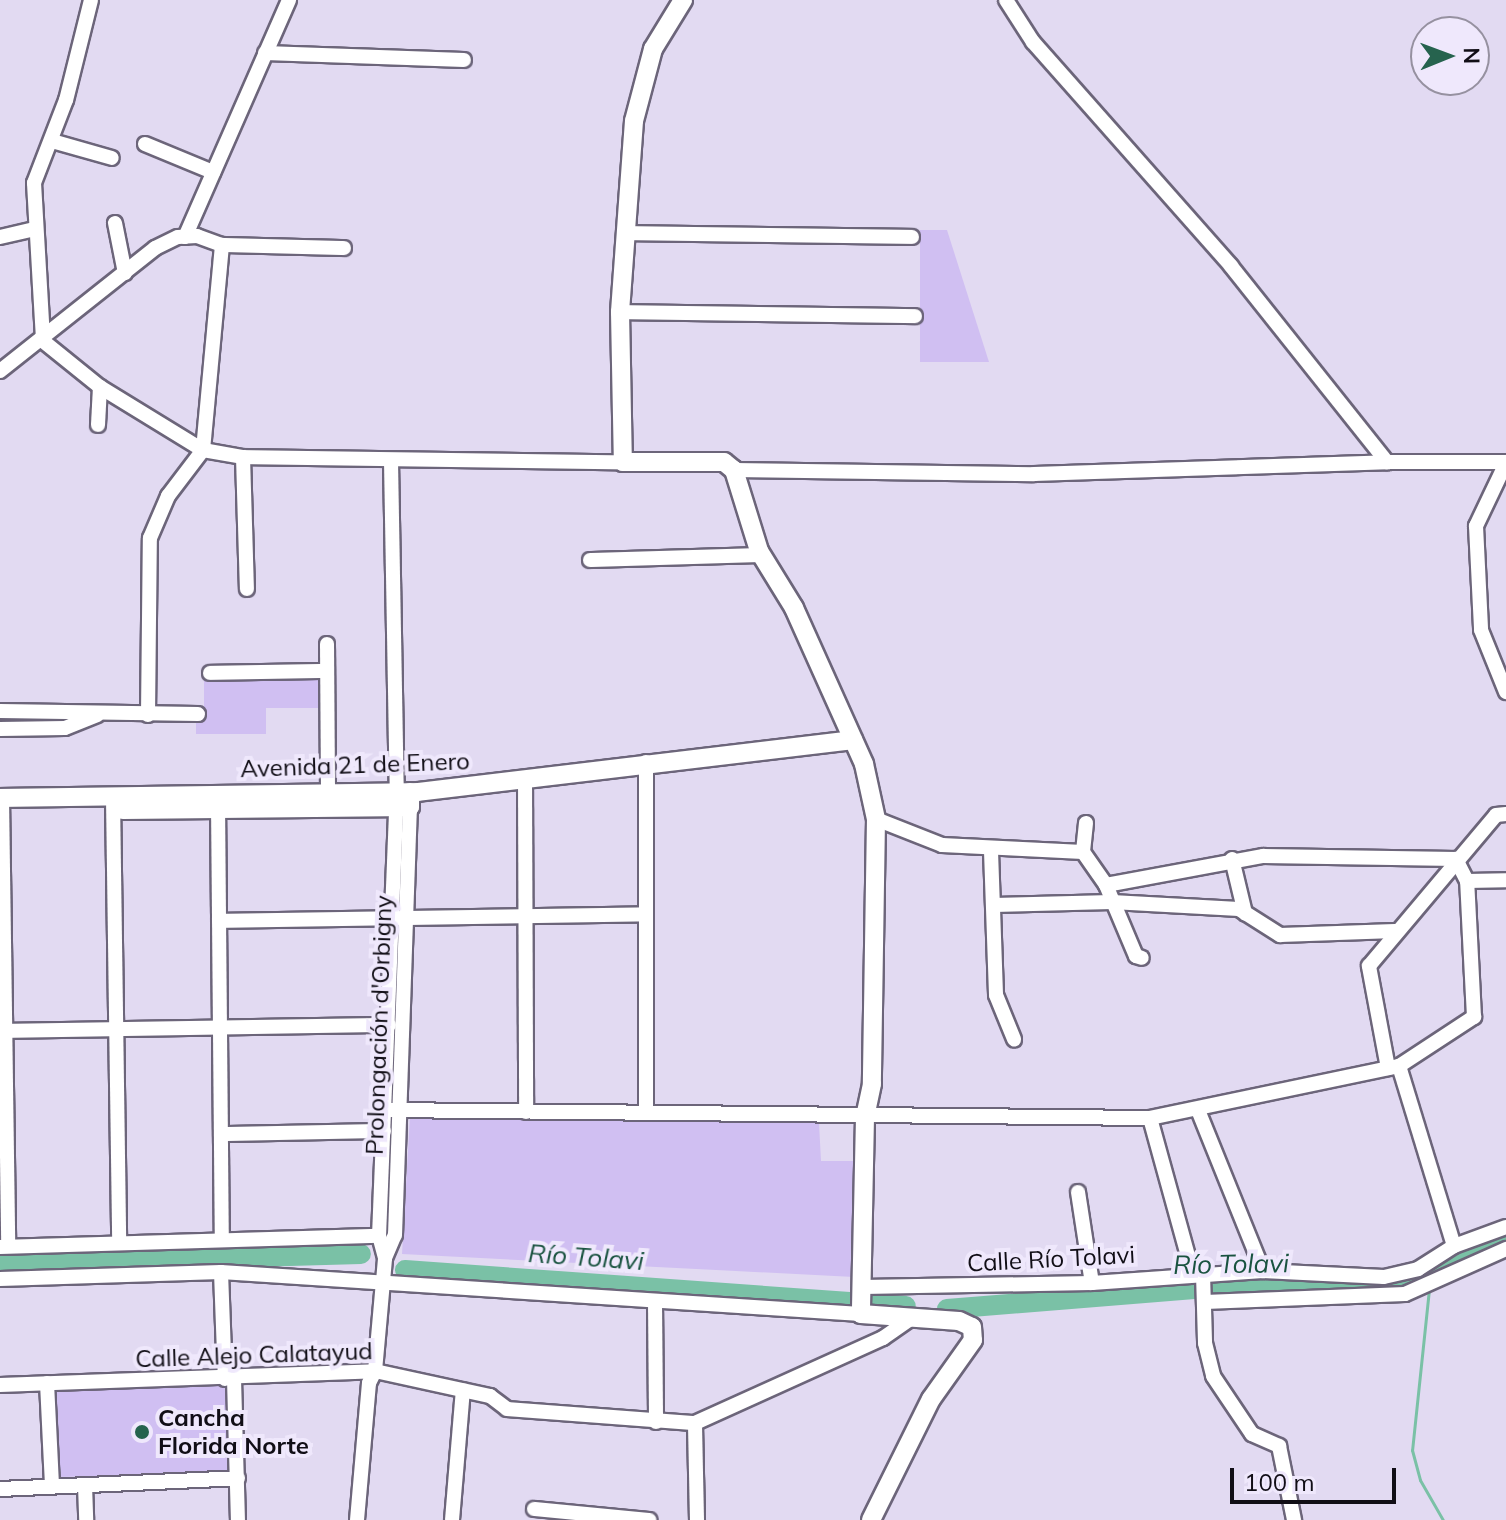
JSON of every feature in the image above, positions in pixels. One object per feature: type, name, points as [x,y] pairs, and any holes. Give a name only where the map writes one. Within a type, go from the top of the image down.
[{"type":"main road","points":[[683,0],[670,16],[643,75],[634,121],[620,312],[623,462],[724,462],[734,470],[762,555],[794,608],[864,764],[876,819],[872,1084],[865,1117],[861,1314],[959,1321],[972,1327],[973,1340],[931,1399],[871,1520]]},
{"type":"main road","name":"Avenida 21 de Enero","points":[[1,804],[404,799],[646,762],[853,740]]},
{"type":"main road","name":"Avenida 21 de Enero","points":[[218,801],[328,792],[404,799]]},
{"type":"street","points":[[91,0],[52,141],[34,183],[34,229],[43,341],[100,387],[203,450],[243,457],[623,462]]},
{"type":"street","points":[[185,237],[289,0]]},
{"type":"street","points":[[1006,0],[1033,42],[1231,266],[1387,462]]},
{"type":"street","points":[[265,53],[464,60]]},
{"type":"street","points":[[52,141],[112,158]]},
{"type":"street","points":[[145,144],[213,172]]},
{"type":"street","points":[[115,223],[125,273]]},
{"type":"street","points":[[0,237],[34,229]]},
{"type":"street","points":[[626,233],[912,237]]},
{"type":"street","points":[[0,371],[43,341],[155,248],[185,237],[222,245],[344,248]]},
{"type":"street","points":[[148,715],[150,538],[168,496],[203,450],[222,245]]},
{"type":"street","points":[[620,312],[915,316]]},
{"type":"street","points":[[98,425],[100,387]]},
{"type":"street","points":[[243,457],[247,589]]},
{"type":"street","name":"Prolongación d'Orbigny","points":[[357,1520],[369,1383],[375,1371],[384,1283],[385,1258],[379,1236],[384,1131],[393,1110],[401,917],[404,799],[391,461]]},
{"type":"street","points":[[734,470],[1034,474],[1387,462],[1506,462],[1476,526],[1481,630],[1506,692]]},
{"type":"street","points":[[590,560],[762,555]]},
{"type":"street","points":[[327,644],[328,792]]},
{"type":"street","points":[[210,673],[327,671]]},
{"type":"street","points":[[0,711],[98,715],[198,714]]},
{"type":"street","points":[[0,729],[65,728],[98,715]]},
{"type":"street","points":[[646,762],[646,1113]]},
{"type":"street","points":[[525,780],[526,1112]]},
{"type":"street","points":[[218,801],[222,1240]]},
{"type":"street","points":[[1,804],[5,1031],[4,1246],[379,1236]]},
{"type":"street","points":[[113,804],[119,1243]]},
{"type":"street","points":[[1454,1246],[1393,1067],[1369,966],[1456,859],[1496,815],[1506,814]]},
{"type":"street","points":[[876,819],[942,845],[991,851],[1083,852]]},
{"type":"street","points":[[1086,823],[1083,852],[1106,885],[1136,956],[1142,958]]},
{"type":"street","points":[[991,851],[996,995],[1014,1039]]},
{"type":"street","points":[[1106,885],[1232,859],[1341,855],[1456,859]]},
{"type":"street","points":[[1232,859],[1245,913]]},
{"type":"street","points":[[393,1110],[865,1117],[1059,1114],[1150,1118],[1393,1067],[1474,1017],[1467,881],[1456,859]]},
{"type":"street","points":[[1467,881],[1506,880]]},
{"type":"street","points":[[994,905],[1112,902],[1245,913],[1280,935],[1395,931]]},
{"type":"street","points":[[219,921],[645,914]]},
{"type":"street","name":"Prolongación d'Orbigny","points":[[385,1258],[395,1235],[389,1025],[401,917]]},
{"type":"street","points":[[5,1031],[389,1025]]},
{"type":"street","points":[[1198,1110],[1263,1271]]},
{"type":"street","points":[[1150,1118],[1199,1274],[1205,1302],[1205,1343],[1213,1376],[1252,1434],[1279,1446],[1294,1520]]},
{"type":"street","points":[[222,1134],[384,1131]]},
{"type":"street","points":[[1078,1192],[1092,1283]]},
{"type":"street","name":"Calle Río Tolavi","points":[[863,1287],[923,1289],[1092,1283],[1263,1271],[1384,1277],[1418,1269],[1454,1246],[1506,1227]]},
{"type":"street","points":[[1205,1302],[1405,1294],[1506,1249]]},
{"type":"street","points":[[221,1272],[238,1478],[238,1520]]},
{"type":"street","points":[[0,1279],[221,1272],[861,1314]]},
{"type":"street","points":[[697,1520],[695,1423],[883,1338],[918,1318],[923,1289]]},
{"type":"street","points":[[655,1301],[656,1422]]},
{"type":"street","name":"Calle Alejo Calatayud","points":[[0,1385],[229,1379],[375,1371],[490,1396],[507,1409],[695,1423]]},
{"type":"street","points":[[47,1383],[52,1486]]},
{"type":"street","points":[[452,1520],[463,1390]]},
{"type":"street","points":[[0,1489],[238,1478]]},
{"type":"street","points":[[85,1485],[86,1520]]},
{"type":"street","points":[[534,1509],[649,1520]]},
{"type":"shaded area","points":[[920,230],[947,230],[989,362],[920,362]]},
{"type":"shaded area","points":[[204,678],[319,678],[319,708],[266,708],[266,734],[196,734],[196,719],[204,719]]},
{"type":"shaded area","points":[[410,1117],[819,1123],[821,1161],[853,1161],[854,1277],[402,1254]]},
{"type":"shaded area","name":"Cancha Florida Norte","points":[[228,1384],[230,1474],[56,1477],[54,1387]]},
{"type":"waterway","name":"Río Tolavi","points":[[947,1309],[1194,1289],[1394,1288],[1429,1281],[1506,1241]]},
{"type":"waterway","name":"Río Tolavi","points":[[0,1264],[361,1254]]},
{"type":"waterway","name":"Río Tolavi","points":[[405,1270],[906,1306]]},
{"type":"waterway","points":[[1429,1289],[1412,1450],[1420,1480],[1443,1520]]},
{"type":"place","name":"Cancha Florida Norte","points":[[142,1432]]}]
